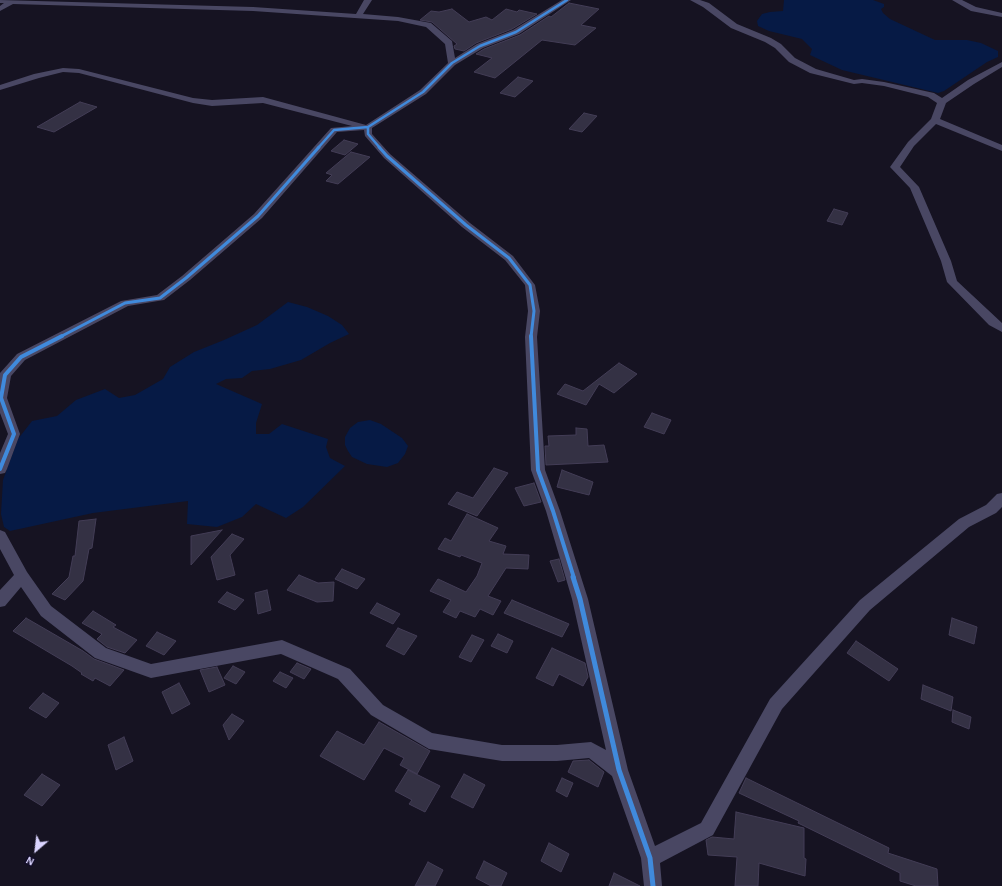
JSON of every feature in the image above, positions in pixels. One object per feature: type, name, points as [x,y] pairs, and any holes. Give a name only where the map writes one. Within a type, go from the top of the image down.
[{"type":"street","points":[[358,17],[368,0]]},
{"type":"street","points":[[0,469],[14,434],[1,398],[5,375],[20,357],[125,303],[160,298],[186,278],[258,216],[334,130],[368,127],[423,92],[452,63],[480,46],[516,32],[567,0]]},
{"type":"street","points":[[694,0],[706,4],[734,26],[768,40],[778,46],[792,60],[812,71],[854,82],[862,81],[884,84],[931,96],[942,102]]},
{"type":"street","points":[[956,0],[974,9],[1002,15]]},
{"type":"street","points":[[0,1],[253,9],[398,19],[428,25],[449,43],[452,63]]},
{"type":"street","points":[[0,9],[12,2]]},
{"type":"street","points":[[1002,64],[971,82],[942,102],[935,120],[911,144],[895,167],[914,187],[946,261],[952,282],[992,322],[1002,328]]},
{"type":"street","points":[[0,88],[37,76],[63,70],[79,71],[193,100],[228,104],[263,100],[368,127]]},
{"type":"street","points":[[935,120],[1002,148]]},
{"type":"street","points":[[368,127],[368,134],[387,156],[466,225],[509,258],[530,285],[534,311],[531,337],[538,470],[553,511],[580,599],[619,770],[650,858],[653,886]]},
{"type":"street","points":[[650,858],[707,828],[776,704],[865,605],[964,523],[991,509],[1002,498]]},
{"type":"street","points":[[0,536],[22,576],[46,611],[101,653],[151,671],[282,647],[344,674],[377,710],[429,741],[502,753],[557,753],[591,750],[619,770]]},
{"type":"street","points":[[0,600],[22,576]]},
{"type":"water","points":[[784,0],[873,0],[884,4],[884,7],[881,9],[890,19],[935,40],[967,40],[981,43],[998,51],[998,57],[987,62],[944,91],[938,93],[842,70],[810,55],[812,49],[802,39],[769,31],[758,26],[757,21],[762,14],[783,11]]},
{"type":"water","points":[[288,302],[307,307],[328,316],[342,325],[349,334],[301,360],[270,369],[252,371],[242,378],[226,379],[216,384],[262,404],[256,423],[256,434],[269,434],[282,424],[328,439],[326,447],[330,458],[345,466],[303,507],[286,518],[256,504],[242,517],[217,527],[187,524],[188,501],[93,513],[10,531],[4,527],[1,514],[3,480],[18,439],[32,421],[57,416],[76,400],[105,389],[119,398],[135,395],[163,379],[170,367],[194,352],[257,325]]},
{"type":"water","points":[[370,420],[381,424],[402,438],[408,446],[405,454],[398,463],[387,467],[367,464],[352,457],[348,451],[345,445],[345,437],[350,428],[358,422]]},
{"type":"building","points":[[569,3],[599,9],[581,25],[596,28],[575,45],[542,40],[495,78],[474,72],[492,58],[476,54],[484,49],[520,35],[549,16],[551,17]]},
{"type":"building","points":[[452,9],[469,22],[486,17],[492,20],[506,9],[517,12],[519,10],[537,14],[512,29],[476,43],[464,51],[455,49],[454,46],[457,44],[432,22],[420,20],[431,11],[439,12]]},
{"type":"building","points":[[518,77],[533,81],[515,97],[500,93]]},
{"type":"building","points":[[80,102],[97,107],[54,132],[37,127]]},
{"type":"building","points":[[584,113],[597,116],[582,132],[569,129]]},
{"type":"building","points":[[344,140],[358,144],[345,155],[331,151]]},
{"type":"building","points":[[351,152],[370,157],[338,184],[326,181],[332,175],[326,173]]},
{"type":"building","points":[[834,209],[848,213],[842,225],[827,221]]},
{"type":"building","points":[[619,363],[637,374],[614,393],[599,384],[586,405],[557,394],[565,384],[583,391]]},
{"type":"building","points":[[652,413],[671,420],[664,434],[644,427]]},
{"type":"building","points":[[576,428],[587,429],[588,446],[604,445],[608,462],[546,465],[545,446],[549,446],[548,436],[576,435]]},
{"type":"building","points":[[494,468],[508,473],[477,516],[448,504],[457,492],[473,498]]},
{"type":"building","points":[[562,470],[593,482],[589,495],[557,487]]},
{"type":"building","points":[[534,483],[541,502],[524,506],[515,488]]},
{"type":"building","points":[[467,514],[498,528],[489,541],[506,546],[503,554],[529,555],[528,569],[506,568],[488,596],[501,601],[493,615],[480,609],[475,617],[460,611],[456,618],[443,612],[451,600],[430,591],[438,579],[466,592],[477,576],[482,563],[461,555],[460,557],[438,549],[445,538],[451,541]]},
{"type":"building","points":[[96,519],[92,548],[89,549],[83,581],[65,600],[52,594],[69,577],[73,556],[75,556],[79,521]]},
{"type":"building","points":[[222,530],[191,565],[191,536]]},
{"type":"building","points":[[232,534],[244,539],[230,555],[235,575],[217,580],[211,557]]},
{"type":"building","points":[[559,559],[565,580],[558,582],[550,561]]},
{"type":"building","points":[[342,569],[365,579],[357,589],[335,579]]},
{"type":"building","points":[[299,575],[318,583],[334,582],[333,601],[317,602],[287,590]]},
{"type":"building","points":[[267,590],[271,610],[258,614],[255,593]]},
{"type":"building","points":[[227,592],[244,600],[235,610],[218,602]]},
{"type":"building","points":[[512,600],[569,624],[562,637],[504,613]]},
{"type":"building","points":[[377,603],[400,614],[393,624],[370,613]]},
{"type":"building","points":[[93,611],[116,625],[113,627],[137,640],[125,653],[107,647],[97,639],[102,634],[82,623]]},
{"type":"building","points":[[26,618],[94,659],[124,670],[110,686],[95,678],[93,681],[81,674],[82,673],[72,666],[13,631]]},
{"type":"building","points":[[952,618],[977,627],[974,644],[949,635]]},
{"type":"building","points":[[398,628],[417,636],[404,655],[386,646]]},
{"type":"building","points":[[157,632],[176,641],[164,655],[146,646]]},
{"type":"building","points":[[498,634],[513,641],[507,653],[491,646]]},
{"type":"building","points":[[472,635],[484,640],[471,662],[459,657]]},
{"type":"building","points":[[856,641],[898,669],[889,681],[847,653]]},
{"type":"building","points":[[552,648],[585,663],[588,677],[583,686],[559,674],[553,686],[536,678]]},
{"type":"building","points":[[297,663],[311,669],[304,679],[290,672]]},
{"type":"building","points":[[233,666],[245,672],[236,684],[224,678]]},
{"type":"building","points":[[217,667],[225,685],[209,692],[200,670]]},
{"type":"building","points":[[280,672],[293,678],[286,688],[273,681]]},
{"type":"building","points":[[179,683],[190,704],[172,714],[162,692]]},
{"type":"building","points":[[923,685],[953,697],[951,711],[921,699]]},
{"type":"building","points":[[43,693],[59,703],[46,718],[29,708]]},
{"type":"building","points":[[953,710],[971,717],[969,729],[952,722]]},
{"type":"building","points":[[232,714],[244,721],[229,740],[223,725]]},
{"type":"building","points":[[379,722],[430,751],[417,774],[400,765],[404,758],[384,748],[364,780],[320,756],[337,731],[364,745]]},
{"type":"building","points":[[124,737],[133,761],[116,770],[108,745]]},
{"type":"building","points":[[589,760],[604,772],[598,787],[568,772],[573,761]]},
{"type":"building","points":[[408,770],[440,786],[425,812],[409,804],[412,800],[395,791]]},
{"type":"building","points":[[42,774],[60,785],[42,806],[24,795]]},
{"type":"building","points":[[464,774],[485,785],[473,808],[451,797]]},
{"type":"building","points":[[562,778],[573,783],[567,797],[556,791]]},
{"type":"building","points":[[746,778],[889,848],[888,853],[937,869],[938,886],[916,886],[900,881],[900,873],[798,823],[799,821],[739,793]]},
{"type":"building","points":[[736,812],[804,828],[804,858],[806,859],[805,876],[759,863],[758,886],[735,886],[737,857],[708,855],[706,840],[712,837],[734,839]]},
{"type":"building","points":[[549,843],[569,854],[561,872],[541,861]]},
{"type":"building","points":[[484,861],[507,873],[501,886],[491,886],[476,878]]},
{"type":"building","points":[[428,862],[443,870],[435,886],[415,886]]},
{"type":"building","points":[[614,873],[640,886],[609,886]]},
{"type":"cycle path","points":[[0,469],[14,434],[1,398],[5,375],[21,357],[125,303],[160,298],[186,278],[258,216],[334,130],[368,127],[423,92],[452,63],[480,46],[516,32],[567,0]]},
{"type":"cycle path","points":[[368,127],[368,134],[387,156],[466,225],[509,258],[530,285],[534,311],[531,337],[538,470],[553,511],[580,599],[619,770],[650,858],[653,886]]}]
